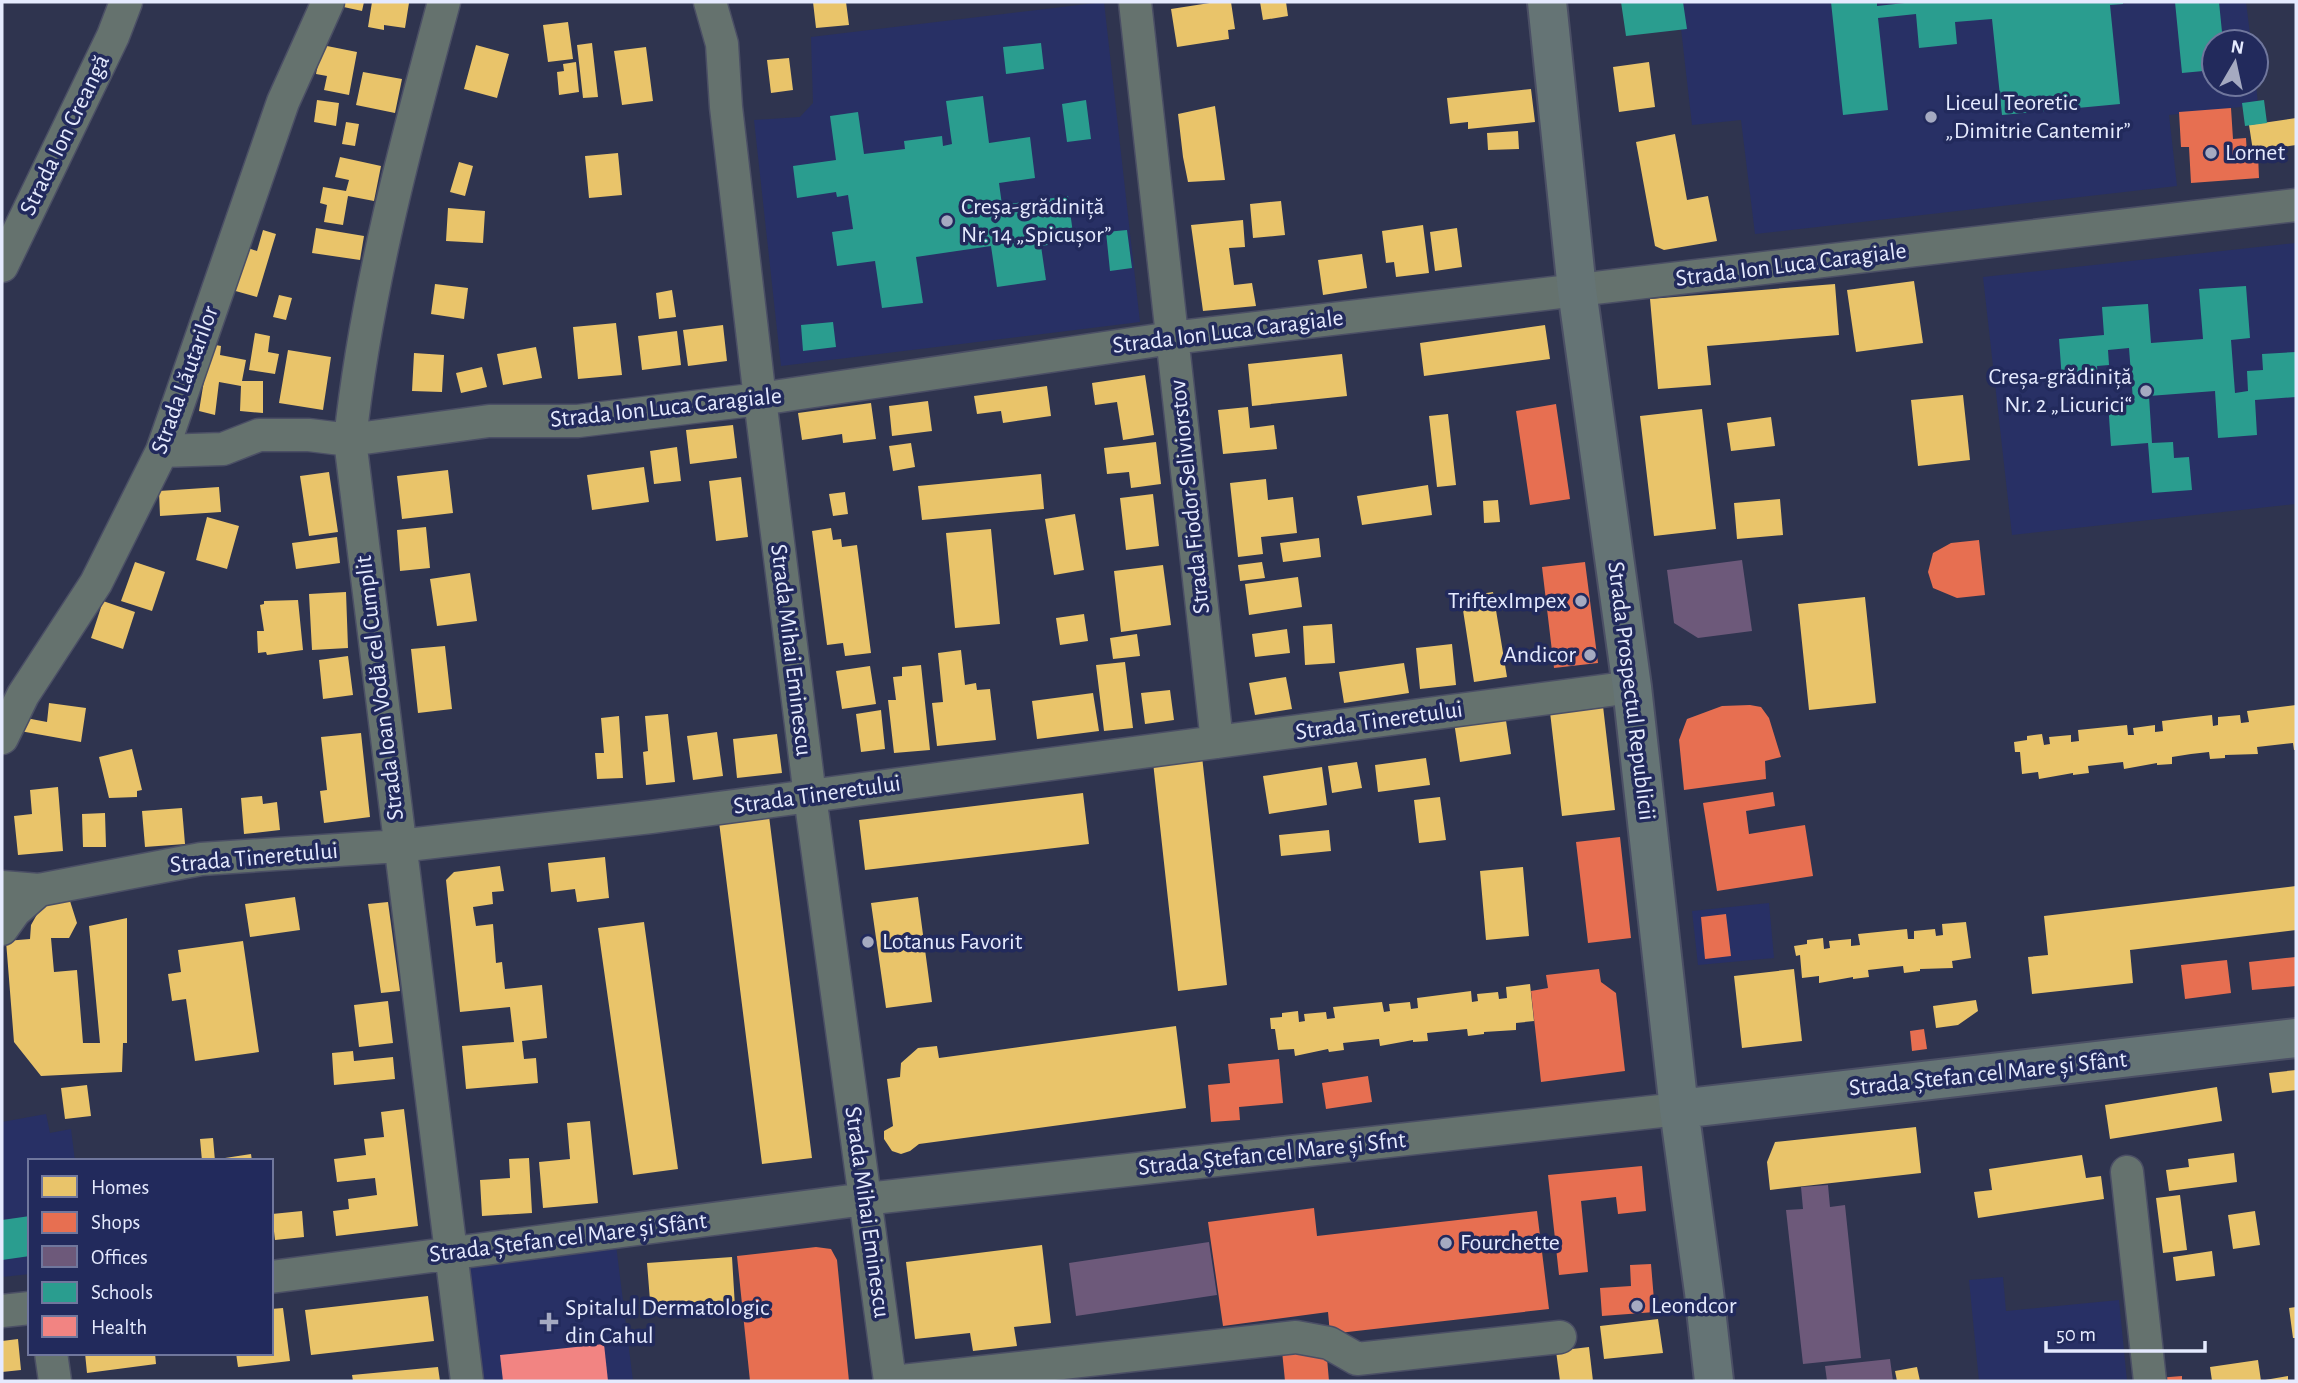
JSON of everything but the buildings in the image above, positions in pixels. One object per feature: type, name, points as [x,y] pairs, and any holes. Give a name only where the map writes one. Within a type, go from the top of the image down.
[{"type":"main road","name":"Strada Prospectul Republicii","points":[[1546,2],[1577,290],[1632,687],[1679,1109],[1714,1381]]},
{"type":"main road","name":"Strada Ștefan cel Mare și Sfânt","points":[[1679,1109],[2296,1038]]},
{"type":"street","name":"Strada Ion Creangă","points":[[2,266],[113,36],[126,2]]},
{"type":"street","name":"Strada Lăutarilor","points":[[2,738],[23,695],[96,583],[162,451],[283,102],[328,2]]},
{"type":"street","name":"Strada Ioan Vodă cel Cumplit","points":[[444,2],[404,149],[370,308],[350,440],[467,1381]]},
{"type":"street","name":"Strada Mihai Eminescu","points":[[710,2],[722,44],[726,107],[760,399],[810,796],[890,1381]]},
{"type":"street","name":"Strada Fiodor Seliviorstov","points":[[1135,2],[1217,742]]},
{"type":"street","name":"Strada Ion Luca Caragiale","points":[[162,451],[223,449],[259,436],[309,435],[324,439],[350,440],[489,421],[578,421],[760,399],[1172,338],[2296,205]]},
{"type":"street","name":"Strada Tineretului","points":[[2,887],[39,890],[201,859],[400,846],[651,817],[1632,687]]},
{"type":"street","points":[[2,929],[15,911],[39,890]]},
{"type":"street","name":"Strada Ștefan cel Mare și Sfnt","points":[[865,1199],[1679,1109]]},
{"type":"street","points":[[2127,1172],[2150,1381]]},
{"type":"street","name":"Strada Ștefan cel Mare și Sfânt","points":[[273,1277],[865,1199]]},
{"type":"street","points":[[2,1311],[28,1308]]},
{"type":"street","points":[[902,1381],[1296,1337],[1329,1343],[1357,1359],[1560,1337]]},
{"type":"street","points":[[51,1355],[55,1381]]},
{"type":"shaded area","name":"Creșa-grădiniță Nr. 14 „Spicușor”","points":[[1104,2],[1140,322],[781,366],[754,120],[800,117],[813,103],[811,37]]},
{"type":"shaded area","name":"Liceul Teoretic „Dimitrie Cantemir”","points":[[1678,2],[2246,2],[2249,28],[2200,28],[2200,98],[2257,98],[2258,105],[2169,115],[2177,186],[1755,234],[1741,120],[1692,125]]},
{"type":"shaded area","name":"Creșa-grădiniță Nr. 2 „Licurici“","points":[[2296,243],[2296,504],[2012,535],[1983,277]]},
{"type":"shaded area","points":[[1769,903],[1774,958],[1698,965],[1692,911]]},
{"type":"shaded area","points":[[46,1114],[50,1133],[71,1129],[75,1159],[28,1159],[28,1274],[2,1277],[2,1122]]},
{"type":"shaded area","name":"Spitalul Dermatologic din Cahul","points":[[616,1245],[633,1381],[480,1381],[466,1263]]},
{"type":"shaded area","points":[[2003,1277],[2006,1311],[2119,1300],[2127,1381],[1979,1381],[1969,1280]]},
{"type":"place","name":"Liceul Teoretic „Dimitrie Cantemir”","points":[[1931,117]]},
{"type":"place","name":"Lornet","points":[[2211,153]]},
{"type":"place","name":"Creșa-grădiniță Nr. 14 „Spicușor”","points":[[947,221]]},
{"type":"place","name":"Creșa-grădiniță Nr. 2 „Licurici“","points":[[2146,391]]},
{"type":"place","name":"TriftexImpex","points":[[1581,601]]},
{"type":"place","name":"Andicor","points":[[1590,655]]},
{"type":"place","name":"Lotanus Favorit","points":[[868,942]]},
{"type":"place","name":"Fourchette","points":[[1446,1243]]},
{"type":"place","name":"Leondcor","points":[[1637,1306]]},
{"type":"place","name":"Spitalul Dermatologic din Cahul","points":[[549,1322]]}]
